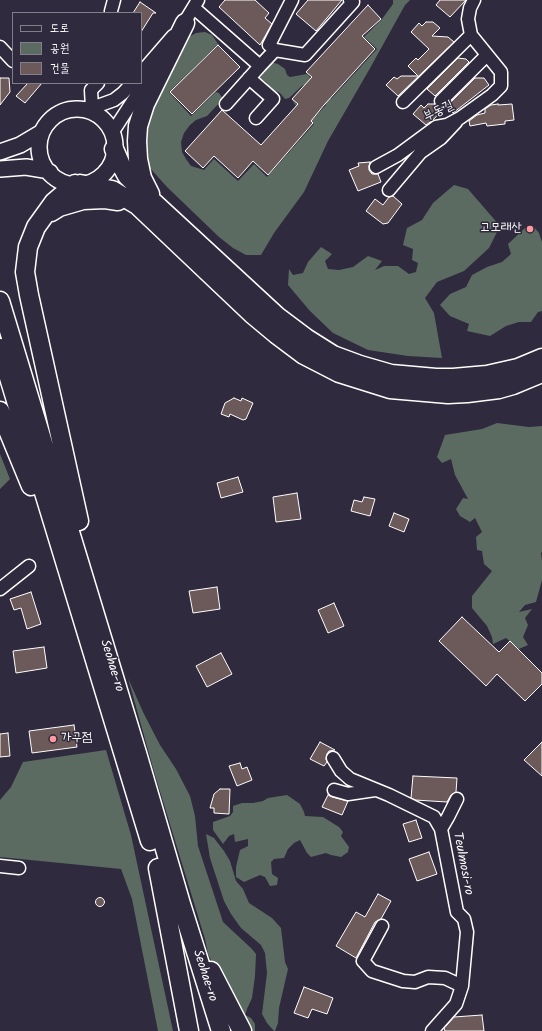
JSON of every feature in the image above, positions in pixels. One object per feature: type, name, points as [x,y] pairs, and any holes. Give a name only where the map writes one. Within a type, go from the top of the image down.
[{"type":"highway","points":[[154,211],[142,178],[138,159],[137,134],[140,116],[144,104],[192,10]]},
{"type":"highway","points":[[113,141],[121,165],[154,211],[252,314],[304,355],[339,373],[390,389],[448,394],[482,392],[498,389],[513,385],[542,373]]},
{"type":"highway","points":[[112,668],[27,288],[25,272],[27,252],[36,227],[54,202],[78,184],[100,187],[116,192],[137,205],[154,211],[278,317],[318,346],[346,360],[391,374],[436,378],[470,377],[503,372],[518,368],[542,358]]},
{"type":"highway","points":[[36,227],[55,209],[70,202],[83,200],[105,199],[154,211]]},
{"type":"highway","name":"Seohae-ro","points":[[0,301],[112,668],[187,925],[221,1031]]},
{"type":"highway","name":"Seohae-ro","points":[[1,353],[208,1031]]},
{"type":"highway","points":[[0,411],[41,509],[84,623]]},
{"type":"highway","points":[[158,868],[189,1031]]},
{"type":"highway","points":[[187,925],[242,1031]]},
{"type":"main road","points":[[87,109],[100,117],[108,126],[113,141],[112,160],[104,173],[95,180],[78,184],[61,181],[50,172],[42,162],[40,142],[42,132],[48,123],[60,113],[70,110],[87,109]]},
{"type":"main road","points":[[0,152],[20,145],[42,132]]},
{"type":"main road","points":[[0,169],[26,167],[50,172]]},
{"type":"street","points":[[111,12],[114,0]]},
{"type":"street","points":[[292,0],[269,45],[275,50],[305,55],[353,2],[350,0]]},
{"type":"street","name":"부동길","points":[[376,167],[398,155],[436,127],[447,125],[460,118],[492,95],[501,86],[501,72],[472,35],[468,19],[470,8],[474,0]]},
{"type":"street","points":[[192,10],[260,66]]},
{"type":"street","points":[[142,72],[192,10]]},
{"type":"street","points":[[113,141],[192,10]]},
{"type":"street","name":"부동길","points":[[403,102],[472,35]]},
{"type":"street","points":[[0,47],[12,60]]},
{"type":"street","points":[[226,104],[275,50]]},
{"type":"street","name":"부동길","points":[[442,101],[487,54]]},
{"type":"street","points":[[249,78],[273,99],[256,118]]},
{"type":"street","points":[[87,109],[91,90],[97,84]]},
{"type":"street","points":[[87,109],[114,100],[131,84]]},
{"type":"street","points":[[389,190],[421,152],[441,138],[460,118]]},
{"type":"street","points":[[0,589],[29,566]]},
{"type":"street","name":"Teulmosi-ro","points":[[333,758],[341,771],[350,779],[434,817],[441,829],[457,912],[464,920],[467,932],[462,986],[456,1004],[432,1031]]},
{"type":"street","points":[[334,790],[348,794],[375,790]]},
{"type":"street","points":[[441,829],[457,799]]},
{"type":"street","points":[[0,866],[20,868]]},
{"type":"street","points":[[382,926],[363,961],[372,971],[403,981],[415,982],[428,977],[445,978],[462,986]]},
{"type":"green space","points":[[393,0],[410,0],[405,5],[328,141],[304,192],[274,233],[261,255],[246,255],[233,248],[219,237],[167,187],[149,167],[142,143],[146,118],[187,38],[196,33],[205,32],[212,35],[218,44],[169,92],[191,116],[216,92],[219,93],[223,99],[207,116],[196,120],[184,133],[181,142],[182,152],[186,159],[191,166],[204,170],[214,159],[238,181],[254,164],[267,177],[314,124],[292,100],[313,119],[326,105],[303,85],[289,98],[285,99],[280,93],[271,89],[266,82],[260,78],[270,62],[278,64],[285,69],[287,75],[290,77],[307,74],[331,99],[377,49],[364,37],[382,19],[393,4]]},
{"type":"green space","points":[[454,185],[468,189],[500,226],[489,248],[464,271],[437,282],[425,298],[434,313],[442,358],[408,356],[368,350],[333,333],[310,311],[288,285],[289,269],[293,275],[303,273],[308,262],[321,247],[332,254],[325,261],[328,269],[339,270],[353,267],[368,256],[382,261],[375,270],[384,266],[398,266],[409,274],[416,272],[418,263],[412,260],[413,249],[403,245],[407,228],[422,220],[433,203]]},
{"type":"green space","points":[[534,227],[539,233],[542,242],[542,311],[538,312],[531,322],[519,322],[506,326],[490,336],[467,331],[469,324],[450,316],[440,305],[450,294],[466,287],[472,275],[487,267],[502,262],[511,254],[508,244],[525,228]]},
{"type":"green space","points":[[497,423],[529,427],[542,426],[542,580],[536,602],[525,605],[519,612],[532,609],[525,618],[528,625],[523,637],[528,645],[519,649],[506,638],[493,644],[492,637],[487,626],[472,608],[472,596],[492,571],[484,564],[482,551],[477,550],[476,537],[482,532],[475,518],[470,522],[460,516],[456,509],[463,498],[468,499],[455,475],[451,459],[442,463],[437,457],[445,435],[482,429]]},
{"type":"green space","points":[[0,454],[10,479],[0,489]]},
{"type":"green space","points":[[128,678],[160,745],[176,769],[190,796],[195,816],[198,846],[223,922],[256,954],[252,998],[245,1015],[251,1018],[255,1024],[255,1031],[245,1031],[208,954],[205,939],[155,775]]},
{"type":"green space","points":[[106,750],[131,835],[173,1031],[158,1031],[132,899],[121,869],[0,857],[0,800],[11,787],[23,762]]},
{"type":"green space","points":[[287,795],[300,804],[305,816],[323,817],[339,827],[343,832],[341,836],[349,847],[348,852],[341,857],[326,853],[311,857],[300,840],[288,849],[284,858],[274,859],[271,862],[272,874],[278,878],[277,885],[270,886],[265,877],[260,875],[244,882],[236,877],[236,867],[240,850],[248,846],[248,839],[235,842],[234,834],[229,836],[223,844],[213,830],[213,822],[230,816],[233,812],[233,806]]},
{"type":"green space","points":[[206,834],[214,838],[224,851],[230,861],[236,881],[243,889],[249,903],[272,918],[281,928],[285,962],[288,969],[279,1008],[278,1023],[275,1031],[267,1023],[262,1014],[267,973],[265,953],[261,945],[241,928],[224,901],[210,858]]},
{"type":"building","points":[[225,0],[255,0],[269,13],[265,18],[272,24],[260,45],[219,7]]},
{"type":"building","points":[[308,0],[342,0],[316,31],[296,14]]},
{"type":"building","points":[[440,0],[466,0],[450,17],[436,5]]},
{"type":"building","points":[[140,2],[156,13],[153,13],[142,30],[142,12],[134,12]]},
{"type":"building","points":[[368,5],[381,19],[362,36],[375,49],[324,105],[311,121],[313,123],[268,175],[253,161],[238,178],[214,156],[203,168],[185,151],[222,110],[261,145],[298,104],[292,99],[312,77],[306,72]]},
{"type":"building","points":[[426,22],[433,22],[440,28],[432,36],[448,37],[454,42],[398,96],[386,85],[394,77],[397,79],[401,76],[418,76],[408,66],[416,58],[418,60],[429,49],[411,32],[419,23],[422,26]]},
{"type":"building","points":[[218,45],[240,67],[192,114],[170,92]]},
{"type":"building","points":[[458,58],[466,59],[469,62],[435,96],[427,89]]},
{"type":"building","points":[[0,78],[9,78],[10,92],[0,105]]},
{"type":"building","points":[[475,78],[484,78],[489,85],[453,113],[447,106]]},
{"type":"building","points":[[27,84],[41,84],[25,103],[16,96]]},
{"type":"building","points":[[428,104],[435,104],[439,108],[445,107],[426,125],[413,114],[421,105],[424,108]]},
{"type":"building","points":[[512,104],[514,120],[505,121],[505,124],[487,126],[486,123],[470,126],[469,121],[477,115],[485,113],[485,109],[491,105]]},
{"type":"building","points":[[370,162],[369,170],[372,174],[378,174],[381,182],[358,191],[349,170],[359,166],[358,163]]},
{"type":"building","points":[[393,196],[402,204],[388,223],[383,224],[366,211],[375,199],[383,205],[389,197]]},
{"type":"building","points":[[234,398],[241,401],[242,398],[253,403],[246,419],[243,420],[230,414],[229,417],[221,414],[225,403]]},
{"type":"building","points":[[238,477],[243,492],[221,498],[217,483]]},
{"type":"building","points":[[297,493],[301,519],[276,522],[273,497]]},
{"type":"building","points":[[364,497],[375,499],[370,516],[351,511],[354,500],[362,502]]},
{"type":"building","points":[[394,513],[409,519],[404,532],[389,526]]},
{"type":"building","points":[[217,587],[220,609],[193,613],[189,591]]},
{"type":"building","points":[[31,592],[41,624],[27,629],[21,608],[14,610],[10,599]]},
{"type":"building","points":[[334,603],[344,626],[328,633],[318,610]]},
{"type":"building","points":[[462,617],[499,652],[510,641],[542,673],[542,684],[525,701],[497,674],[486,686],[439,641]]},
{"type":"building","points":[[44,647],[47,668],[16,673],[13,651]]},
{"type":"building","points":[[221,653],[232,674],[207,687],[196,666]]},
{"type":"building","name":"가구점","points":[[74,725],[77,747],[32,753],[29,731]]},
{"type":"building","points":[[8,733],[10,756],[0,757],[0,734]]},
{"type":"building","points":[[320,742],[335,750],[329,751],[326,759],[327,762],[324,766],[310,759]]},
{"type":"building","points":[[542,742],[542,776],[524,760]]},
{"type":"building","points":[[240,763],[242,769],[247,767],[252,780],[237,786],[229,766]]},
{"type":"building","points":[[413,776],[457,778],[456,792],[451,795],[447,802],[415,800],[411,798]]},
{"type":"building","points":[[220,789],[230,789],[229,814],[214,813],[214,808],[210,808],[214,794]]},
{"type":"building","points":[[328,795],[348,801],[342,815],[322,807]]},
{"type":"building","points":[[416,820],[422,838],[409,842],[403,824]]},
{"type":"building","points":[[429,852],[437,874],[417,881],[409,859]]},
{"type":"building","points":[[378,894],[391,901],[381,919],[375,922],[356,958],[336,946],[356,912],[365,917]]},
{"type":"building","points":[[100,897],[105,902],[100,907],[95,902]]},
{"type":"building","points":[[304,987],[333,998],[327,1014],[312,1009],[308,1018],[294,1013]]},
{"type":"building","points":[[482,1015],[484,1031],[445,1031],[444,1028],[454,1017]]},
{"type":"place","name":"고모래산","points":[[530,229]]},
{"type":"place","name":"가구점","points":[[53,739]]}]
